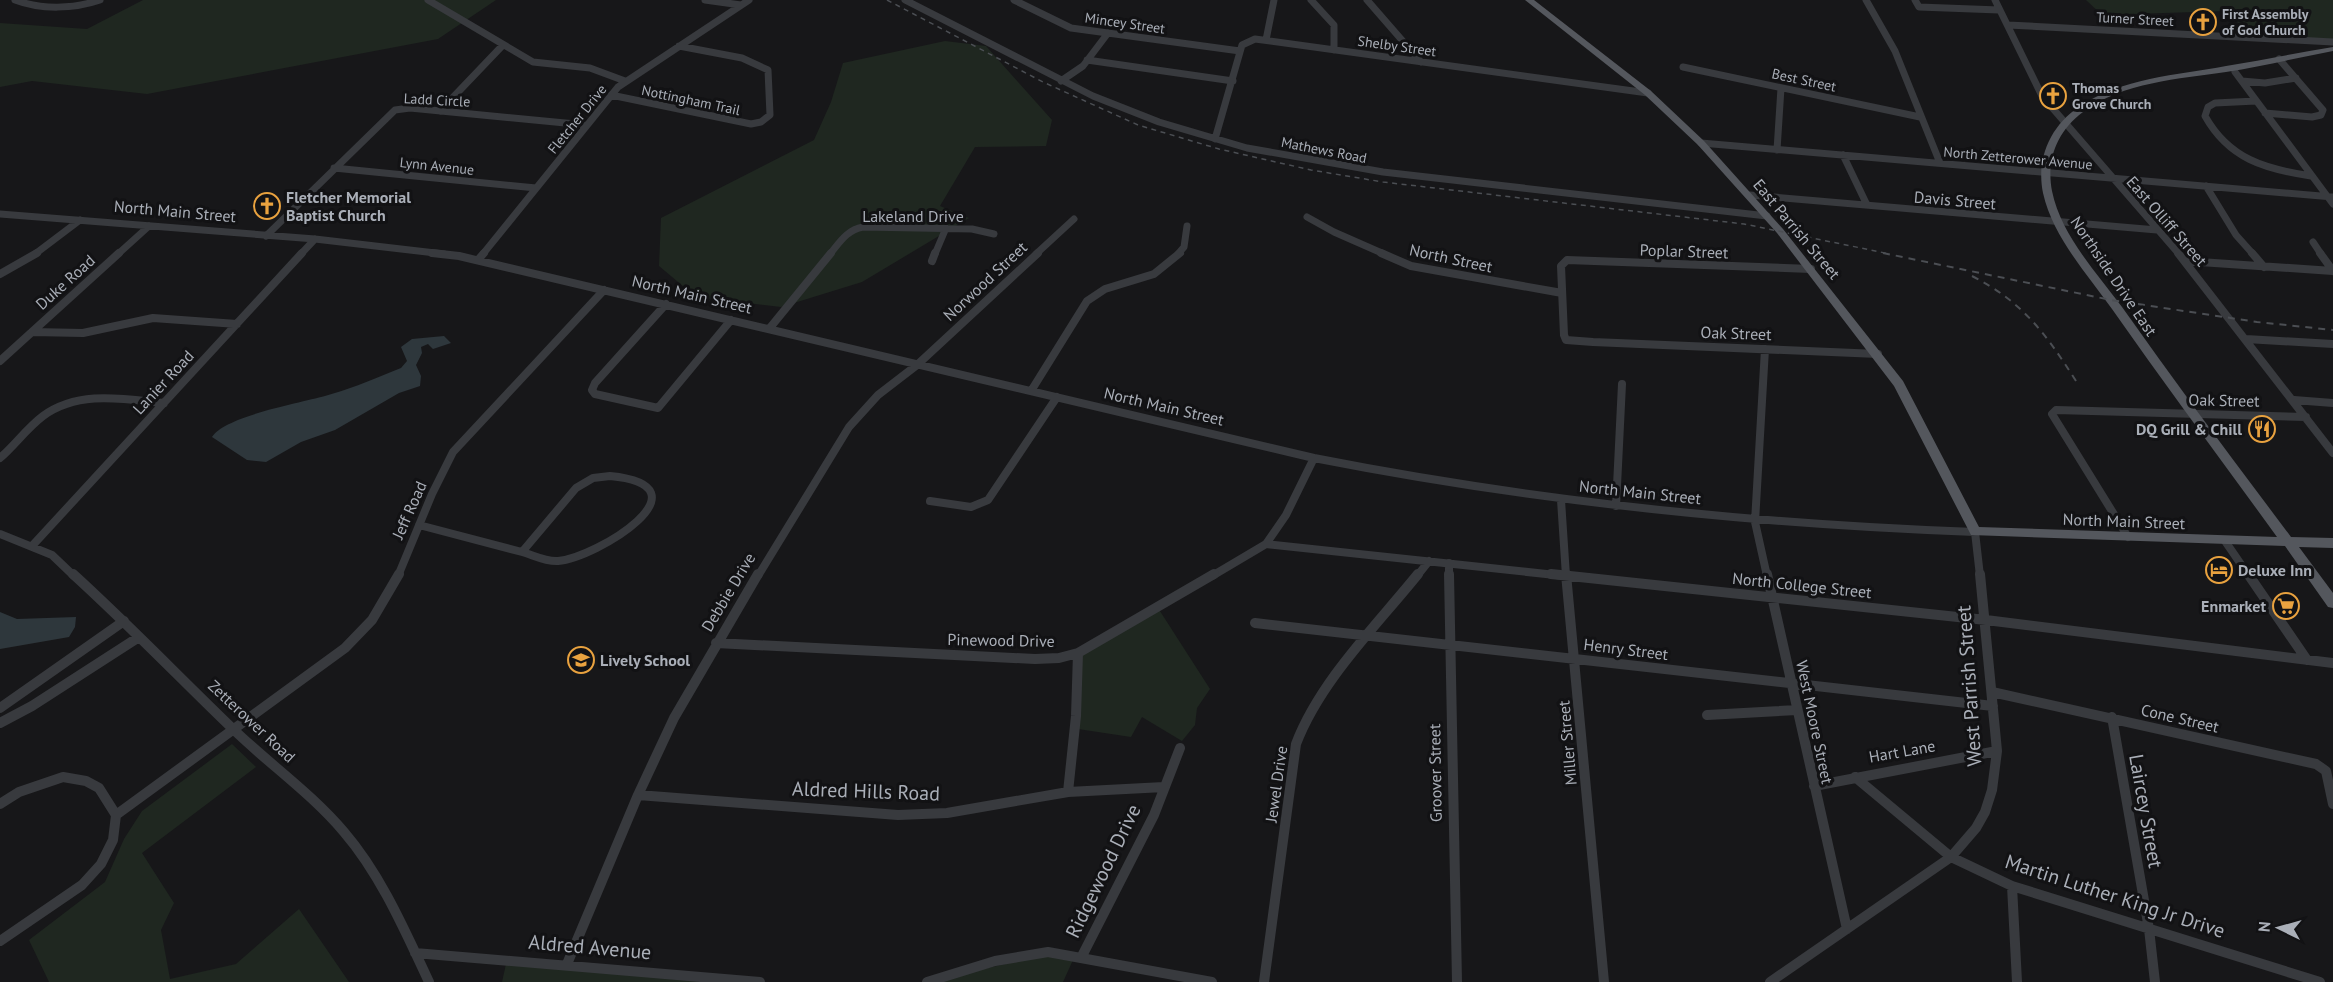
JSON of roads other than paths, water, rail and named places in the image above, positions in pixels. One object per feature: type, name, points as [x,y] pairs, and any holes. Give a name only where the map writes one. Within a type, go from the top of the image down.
[{"type":"main road","name":"East Parrish Street","points":[[1529,0],[1648,93],[1701,143],[1750,195],[1811,269],[1899,384],[1975,532]]},
{"type":"main road","name":"Northside Drive East","points":[[2294,542],[2199,414],[2063,223],[2049,172],[2067,125],[2096,101],[2125,90],[2163,80],[2333,51]]},
{"type":"main road","name":"Northside Drive East","points":[[2067,125],[2114,98],[2135,91],[2282,61]]},
{"type":"main road","name":"North Main Street","points":[[1975,532],[2333,543]]},
{"type":"main road","points":[[2294,542],[2333,589]]},
{"type":"main road","points":[[2294,542],[2333,603]]},
{"type":"street","points":[[15,0],[75,7],[100,0]]},
{"type":"street","points":[[428,0],[502,46],[533,62],[590,68],[625,81]]},
{"type":"street","points":[[705,0],[741,5]]},
{"type":"street","name":"Fletcher Drive","points":[[478,260],[586,125],[625,81],[749,0]]},
{"type":"street","name":"Mathews Road","points":[[905,0],[1061,81],[1141,115],[1215,139],[1329,164],[1389,174],[1767,216]]},
{"type":"street","points":[[915,5],[926,0]]},
{"type":"street","name":"Mincey Street","points":[[1014,0],[1024,3],[1064,26],[1240,51]]},
{"type":"street","points":[[1266,40],[1274,0]]},
{"type":"street","points":[[1311,0],[1334,25],[1334,50]]},
{"type":"street","points":[[1367,0],[1421,62]]},
{"type":"street","points":[[1866,0],[1894,51],[1940,163]]},
{"type":"street","points":[[1915,0],[1918,7],[2000,10]]},
{"type":"street","name":"East Olliff Street","points":[[1995,0],[2042,96],[2185,261],[2333,453]]},
{"type":"street","name":"Turner Street","points":[[2008,25],[2333,42]]},
{"type":"street","points":[[1061,81],[1077,72],[1108,33]]},
{"type":"street","name":"Shelby Street","points":[[1240,51],[1242,45],[1249,40],[1266,40],[1648,93]]},
{"type":"street","points":[[440,111],[502,46]]},
{"type":"street","name":"Nottingham Trail","points":[[611,95],[751,124],[761,122],[770,115],[768,70],[742,58],[679,46]]},
{"type":"street","points":[[1215,139],[1240,51]]},
{"type":"street","points":[[1087,60],[1233,81]]},
{"type":"street","points":[[2265,113],[2321,116],[2322,110],[2282,61]]},
{"type":"street","name":"Best Street","points":[[1683,67],[1920,117]]},
{"type":"street","points":[[2235,72],[2333,204]]},
{"type":"street","points":[[2242,81],[2265,83],[2296,78]]},
{"type":"street","points":[[1777,150],[1781,88]]},
{"type":"street","points":[[2256,101],[2208,106],[2205,116],[2222,142],[2238,154],[2281,171],[2312,176]]},
{"type":"street","name":"Ladd Circle","points":[[266,236],[390,112],[410,108],[586,125]]},
{"type":"street","name":"North Zetterower Avenue","points":[[1701,143],[2330,197]]},
{"type":"street","points":[[1843,155],[1867,205]]},
{"type":"street","name":"Lynn Avenue","points":[[334,168],[536,188]]},
{"type":"street","points":[[2206,186],[2236,235],[2264,267]]},
{"type":"street","name":"Davis Street","points":[[1750,195],[2157,230]]},
{"type":"street","name":"North Main Street","points":[[0,214],[315,239],[408,249],[478,260],[1314,458],[1430,482],[1562,501],[1755,522],[1856,529],[1975,532]]},
{"type":"street","name":"North Street","points":[[1307,217],[1334,232],[1411,266],[1562,293]]},
{"type":"street","name":"Norwood Street","points":[[917,365],[1074,219]]},
{"type":"street","points":[[0,274],[28,260],[80,220]]},
{"type":"street","name":"Duke Road","points":[[0,361],[149,226]]},
{"type":"street","points":[[1030,391],[1087,301],[1105,289],[1154,274],[1180,253],[1184,247],[1187,226]]},
{"type":"street","points":[[932,261],[946,228]]},
{"type":"street","name":"Lakeland Drive","points":[[769,329],[844,237],[854,229],[946,228],[972,229],[994,234]]},
{"type":"street","name":"Lanier Road","points":[[32,546],[315,239]]},
{"type":"street","points":[[2313,242],[2333,272]]},
{"type":"street","name":"Poplar Street","points":[[1562,293],[1561,269],[1563,262],[1568,260],[1811,269]]},
{"type":"street","points":[[2185,261],[2333,272]]},
{"type":"street","name":"Jeff Road","points":[[116,815],[235,731],[350,644],[369,624],[395,580],[446,465],[466,436],[604,290]]},
{"type":"street","name":"Oak Street","points":[[1562,293],[1566,340],[1878,354]]},
{"type":"street","points":[[666,304],[595,383],[592,390],[595,394],[658,408],[731,320]]},
{"type":"street","points":[[32,332],[83,333],[153,318],[237,324]]},
{"type":"street","points":[[2246,339],[2333,344]]},
{"type":"street","name":"West Moore Street","points":[[1765,350],[1755,522],[1847,929]]},
{"type":"street","name":"Debbie Drive","points":[[567,964],[638,795],[674,718],[716,643],[849,427],[878,395],[917,365]]},
{"type":"street","points":[[1616,506],[1622,384]]},
{"type":"street","points":[[930,501],[971,507],[988,500],[1057,397]]},
{"type":"street","points":[[0,458],[36,421],[64,403],[96,398],[164,403]]},
{"type":"street","points":[[2294,400],[2333,403]]},
{"type":"street","name":"Oak Street","points":[[2128,537],[2052,414],[2056,410],[2306,417]]},
{"type":"street","name":"Pinewood Drive","points":[[716,643],[1035,658],[1078,653],[1266,544],[1286,515],[1314,458]]},
{"type":"street","points":[[419,525],[522,552],[557,561],[579,555],[619,533],[645,514],[653,499],[651,492],[640,482],[620,476],[587,480],[576,488],[522,552]]},
{"type":"street","name":"Miller Street","points":[[1562,501],[1566,574],[1604,982]]},
{"type":"street","name":"West Parrish Street","points":[[1770,982],[1951,858],[1976,828],[1985,812],[1992,790],[1997,751],[1986,620],[1975,532]]},
{"type":"street","name":"Zetterower Road","points":[[0,534],[52,555],[124,621],[235,731],[322,808],[345,833],[401,922],[429,982]]},
{"type":"street","points":[[2225,541],[2307,660]]},
{"type":"street","name":"North College Street","points":[[1266,544],[1986,620],[2333,663]]},
{"type":"street","name":"Jewel Drive","points":[[1264,982],[1296,744],[1308,715],[1429,561]]},
{"type":"street","name":"Groover Street","points":[[1449,563],[1457,982]]},
{"type":"street","points":[[0,708],[124,621]]},
{"type":"street","name":"Henry Street","points":[[1255,623],[1993,706]]},
{"type":"street","points":[[0,723],[32,706],[139,637]]},
{"type":"street","points":[[1068,792],[1076,716],[1078,653]]},
{"type":"street","name":"Cone Street","points":[[1992,692],[2316,764],[2326,771],[2333,804]]},
{"type":"street","points":[[1707,715],[1797,710]]},
{"type":"street","name":"Laircey Street","points":[[2112,717],[2149,929],[2155,982]]},
{"type":"street","name":"Ridgewood Drive","points":[[1180,748],[1154,815],[1082,956],[1212,982]]},
{"type":"street","name":"Hart Lane","points":[[1814,786],[1997,751]]},
{"type":"street","points":[[0,804],[19,792],[63,777],[86,781],[99,788],[116,815],[113,840],[101,864],[82,885],[0,941]]},
{"type":"street","name":"Martin Luther King Jr Drive","points":[[1855,777],[1951,858],[2012,886],[2316,981]]},
{"type":"street","name":"Aldred Hills Road","points":[[638,795],[898,815],[947,813],[1068,792],[1164,787]]},
{"type":"street","points":[[2012,886],[2017,982]]},
{"type":"street","points":[[927,982],[1009,957],[1048,952],[1082,956]]},
{"type":"street","name":"Aldred Avenue","points":[[415,953],[760,982]]},
{"type":"railway","points":[[887,0],[1043,82],[1138,125],[1219,149],[1311,170],[1383,182],[1744,224],[1890,254]]},
{"type":"railway","points":[[1883,253],[2111,300],[2257,322],[2333,330]]},
{"type":"railway","points":[[1972,276],[2006,297],[2032,321],[2076,381]]},
{"type":"place","name":"First Assembly of God Church","points":[[2203,22]]},
{"type":"place","name":"Thomas Grove Church","points":[[2053,96]]},
{"type":"place","name":"Fletcher Memorial Baptist Church","points":[[267,206]]},
{"type":"place","name":"DQ Grill & Chill","points":[[2262,429]]},
{"type":"place","name":"Deluxe Inn","points":[[2219,570]]},
{"type":"place","name":"Enmarket","points":[[2286,606]]},
{"type":"place","name":"Lively School","points":[[581,660]]}]
